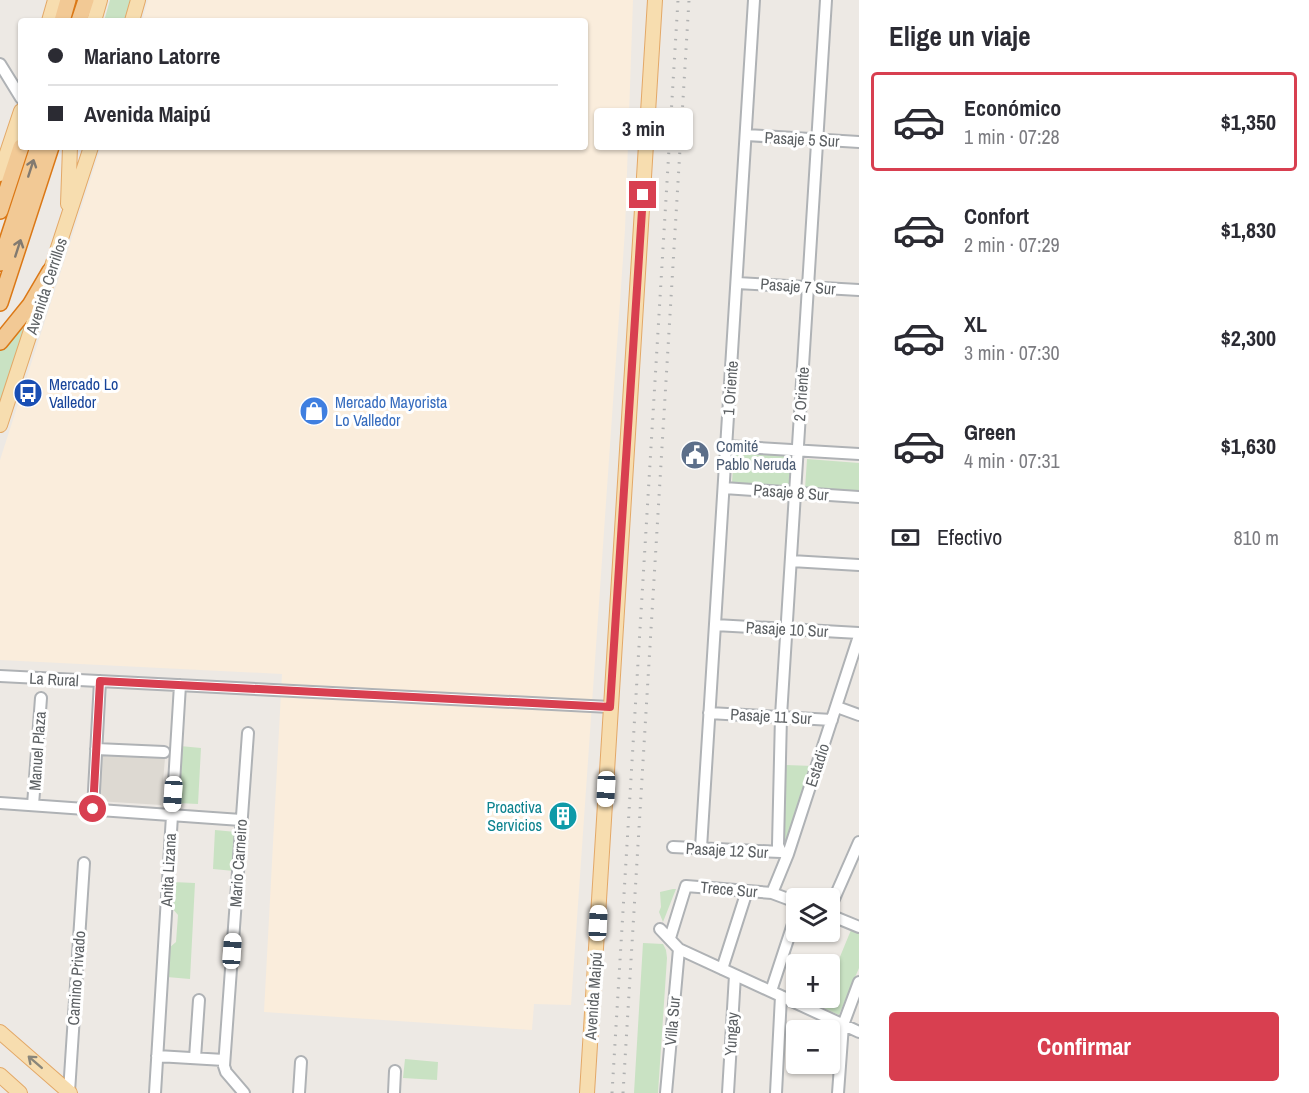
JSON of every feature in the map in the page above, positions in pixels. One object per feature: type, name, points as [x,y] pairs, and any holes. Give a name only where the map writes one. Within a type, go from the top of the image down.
[{"type":"highway","points":[[63,18],[68,0]]},
{"type":"highway","points":[[80,18],[86,0]]},
{"type":"highway","points":[[0,212],[17,143]]},
{"type":"highway","points":[[0,263],[37,150]]},
{"type":"highway","points":[[0,303],[50,150]]},
{"type":"highway","points":[[0,342],[30,305],[50,271]]},
{"type":"main road","points":[[50,18],[56,0]]},
{"type":"main road","points":[[95,18],[100,0]]},
{"type":"main road","points":[[133,18],[138,0]]},
{"type":"main road","name":"Avenida Maipú","points":[[587,1093],[655,0]]},
{"type":"main road","points":[[0,174],[17,143]]},
{"type":"main road","points":[[66,224],[70,150]]},
{"type":"main road","name":"Avenida Cerrillos","points":[[0,425],[90,150]]},
{"type":"main road","points":[[0,1032],[69,1093]]},
{"type":"main road","points":[[0,1075],[20,1093]]},
{"type":"street","name":"1 Oriente","points":[[701,848],[754,0]]},
{"type":"street","name":"2 Oriente","points":[[785,853],[778,845],[782,716],[826,0]]},
{"type":"street","points":[[0,64],[18,93]]},
{"type":"street","name":"Pasaje 5 Sur","points":[[746,135],[859,142]]},
{"type":"street","points":[[0,146],[17,143]]},
{"type":"street","name":"Pasaje 7 Sur","points":[[737,283],[859,290]]},
{"type":"street","points":[[726,446],[859,454]]},
{"type":"street","name":"Pasaje 8 Sur","points":[[724,488],[859,496]]},
{"type":"street","points":[[791,561],[859,565]]},
{"type":"street","name":"Pasaje 10 Sur","points":[[715,625],[859,635]]},
{"type":"street","name":"Estadio","points":[[772,893],[837,707],[859,635]]},
{"type":"street","name":"La Rural","points":[[0,676],[610,707]]},
{"type":"street","points":[[93,809],[100,681]]},
{"type":"street","name":"Anita Lizana","points":[[155,1093],[180,685]]},
{"type":"street","name":"Manuel Plaza","points":[[33,805],[41,698]]},
{"type":"street","points":[[837,707],[859,715]]},
{"type":"street","name":"Pasaje 11 Sur","points":[[709,713],[832,720]]},
{"type":"street","name":"Mario Carneiro","points":[[224,1060],[248,733]]},
{"type":"street","points":[[96,749],[164,752]]},
{"type":"street","points":[[0,803],[241,820]]},
{"type":"street","points":[[839,888],[859,842]]},
{"type":"street","name":"Pasaje 12 Sur","points":[[673,847],[785,853]]},
{"type":"street","name":"Camino Privado","points":[[69,1093],[84,863]]},
{"type":"street","name":"Trece Sur","points":[[670,938],[686,886],[772,893],[786,898]]},
{"type":"street","points":[[723,969],[747,891]]},
{"type":"street","points":[[840,919],[859,927]]},
{"type":"street","points":[[660,929],[679,949],[859,1032]]},
{"type":"street","points":[[776,1093],[776,994],[789,942]]},
{"type":"street","name":"Villa Sur","points":[[666,1093],[679,949]]},
{"type":"street","name":"Yungay","points":[[728,1093],[735,975]]},
{"type":"street","points":[[838,1093],[843,1025],[859,982]]},
{"type":"street","points":[[195,1058],[199,1000]]},
{"type":"street","points":[[157,1056],[224,1060],[224,1070],[244,1093]]},
{"type":"street","points":[[299,1093],[301,1062]]},
{"type":"street","points":[[394,1093],[395,1071]]},
{"type":"shaded area","name":"Mercado Mayorista Lo Valledor","points":[[148,0],[633,0],[625,230],[571,1005],[534,1004],[532,1030],[264,1012],[282,674],[0,660],[0,460],[100,150],[588,150],[588,18],[143,18]]},
{"type":"shaded area","points":[[100,753],[165,758],[161,805],[97,801]]},
{"type":"green space","points":[[110,0],[132,0],[126,18],[105,18]]},
{"type":"green space","points":[[34,312],[0,407],[0,351]]},
{"type":"green space","points":[[734,452],[792,456],[790,487],[732,483]]},
{"type":"green space","points":[[807,459],[859,463],[859,493],[805,489]]},
{"type":"green space","points":[[180,746],[201,748],[198,804],[177,803]]},
{"type":"green space","points":[[786,765],[813,766],[786,846],[782,845]]},
{"type":"green space","points":[[215,830],[236,832],[234,871],[213,869]]},
{"type":"green space","points":[[173,882],[195,883],[190,979],[167,977],[169,948],[176,942],[178,915],[172,908]]},
{"type":"green space","points":[[676,889],[663,922],[659,912],[660,892]]},
{"type":"green space","points":[[851,930],[859,934],[859,968],[839,1015],[823,1008],[840,1008],[840,957]]},
{"type":"green space","points":[[643,943],[663,944],[667,958],[658,1093],[634,1093]]},
{"type":"green space","points":[[405,1059],[438,1062],[437,1080],[403,1078]]},
{"type":"railway","points":[[612,1093],[678,0]]},
{"type":"railway","points":[[623,1093],[689,0]]},
{"type":"place","name":"Mercado Lo Valledor","points":[[28,393]]},
{"type":"place","name":"Mercado Mayorista Lo Valledor","points":[[314,411]]},
{"type":"place","name":"Comité Pablo Neruda","points":[[695,455]]},
{"type":"place","name":"Proactiva Servicios","points":[[563,816]]},
{"type":"route","points":[[93,809],[100,681],[610,707],[643,195]]}]
